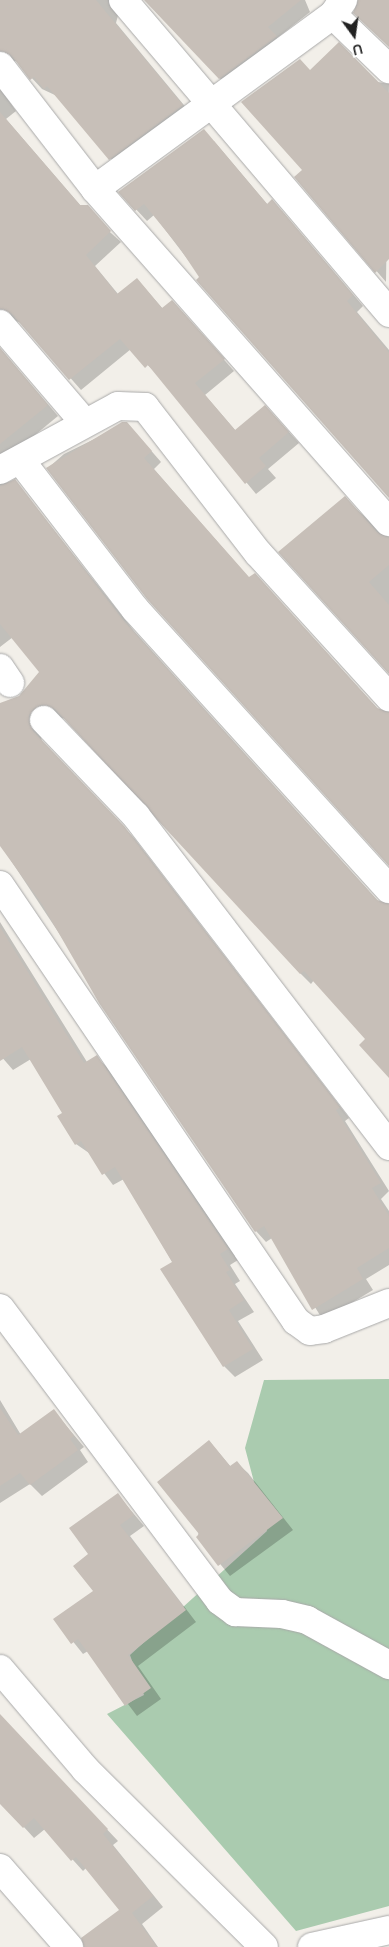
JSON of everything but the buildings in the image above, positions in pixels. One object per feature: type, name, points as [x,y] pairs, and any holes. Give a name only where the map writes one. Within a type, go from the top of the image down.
[{"type":"street","points":[[122,0],[389,313]]},
{"type":"street","points":[[95,188],[338,7],[389,69]]},
{"type":"street","points":[[0,66],[95,188],[389,522]]},
{"type":"street","points":[[0,324],[84,422]]},
{"type":"street","points":[[389,698],[258,553],[145,407],[118,406],[84,422],[11,465],[135,609],[389,888]]},
{"type":"street","points":[[44,720],[136,816],[389,1146]]},
{"type":"street","points":[[0,885],[296,1321],[310,1331],[324,1329],[389,1303]]},
{"type":"street","points":[[0,1308],[220,1601],[235,1612],[307,1620],[389,1666]]},
{"type":"street","points":[[0,1669],[85,1769],[264,1947]]},
{"type":"street","points":[[0,1868],[69,1947]]},
{"type":"street","points":[[312,1947],[389,1930]]},
{"type":"green space","points":[[389,1379],[389,1906],[296,1931],[107,1714],[144,1695],[130,1655],[267,1531],[245,1448],[264,1380]]}]
